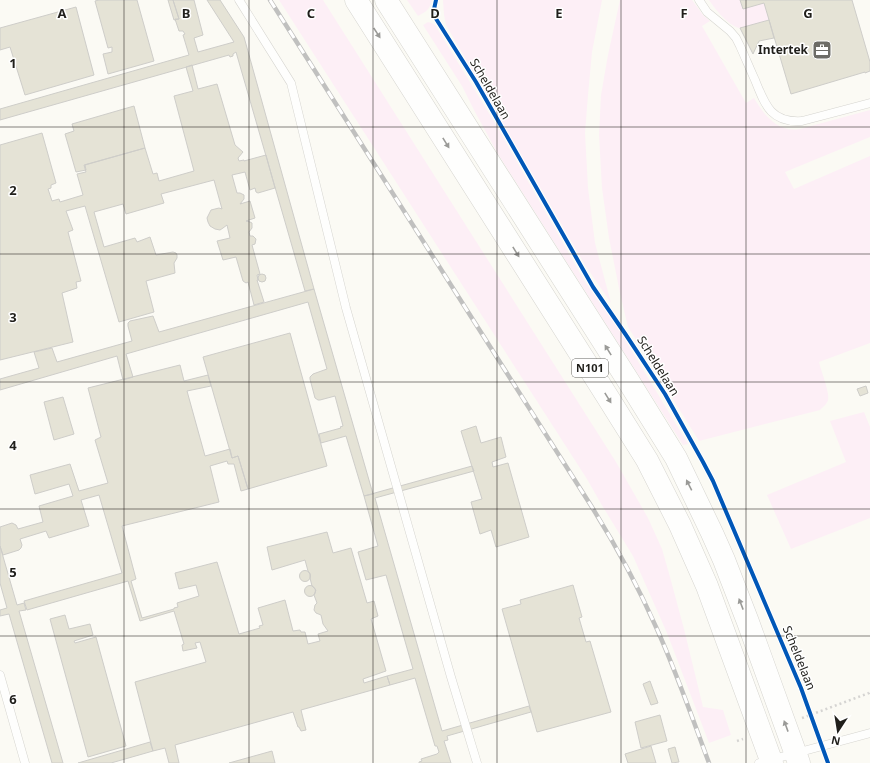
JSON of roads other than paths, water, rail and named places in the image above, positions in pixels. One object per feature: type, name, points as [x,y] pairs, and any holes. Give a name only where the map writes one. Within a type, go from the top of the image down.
[{"type":"main road","name":"N101","points":[[356,0],[647,460],[680,525],[707,586],[767,762]]},
{"type":"main road","name":"N101","points":[[386,0],[676,458],[724,560],[798,758]]},
{"type":"lane","points":[[239,0],[291,82],[346,308],[477,763]]},
{"type":"lane","points":[[699,0],[707,12],[730,31],[736,38],[761,96],[766,106],[773,114],[792,121],[802,121],[870,103]]},
{"type":"lane","points":[[0,675],[25,763]]},
{"type":"lane","points":[[767,762],[798,758],[822,746],[870,734]]},
{"type":"railway","points":[[270,0],[608,534],[649,611],[684,694],[709,763]]},
{"type":"place","name":"Intertek","points":[[822,50]]}]
